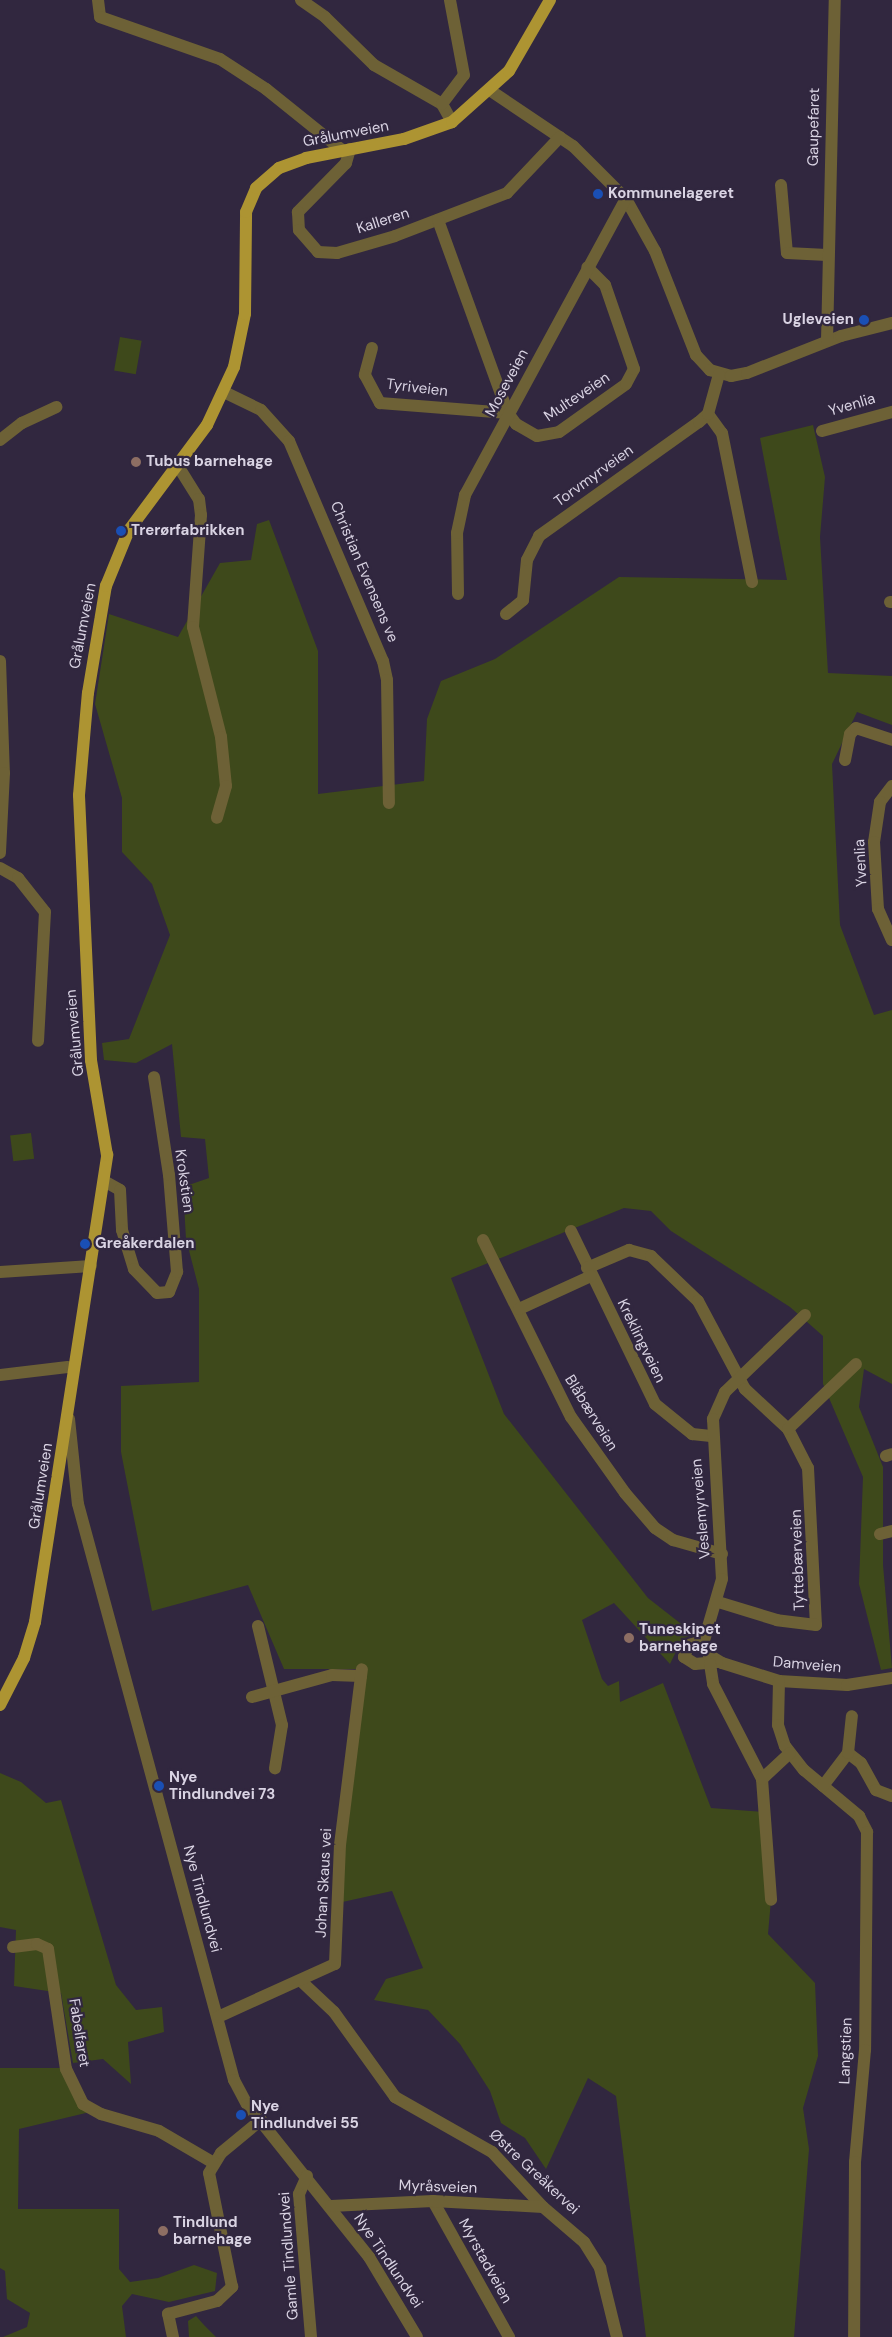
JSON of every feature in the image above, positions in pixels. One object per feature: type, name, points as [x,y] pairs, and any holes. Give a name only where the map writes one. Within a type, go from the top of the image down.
[{"type":"main road","name":"Grålumveien","points":[[0,1705],[33,1633],[104,1181],[107,1138],[91,1060],[88,1005],[82,748],[106,586],[130,530],[178,466],[224,392],[244,327],[245,221],[252,195],[279,168],[346,149],[419,136],[452,122],[491,91],[519,57],[550,0]]},
{"type":"street","points":[[98,0],[100,17],[220,59],[266,88],[346,149]]},
{"type":"street","points":[[301,0],[326,17],[374,65],[442,104],[452,122]]},
{"type":"street","points":[[319,0],[326,17]]},
{"type":"street","points":[[442,104],[464,75],[450,0]]},
{"type":"street","name":"Gaupefaret","points":[[827,341],[827,254],[835,0]]},
{"type":"street","points":[[491,91],[560,137],[626,198],[654,251],[696,355],[719,374],[747,373],[827,341],[892,323]]},
{"type":"street","name":"Kalleren","points":[[346,149],[346,163],[298,212],[299,230],[310,247],[337,253],[438,220],[507,193],[538,165],[560,137]]},
{"type":"street","points":[[781,185],[787,253],[827,254]]},
{"type":"street","name":"Moseveien","points":[[458,594],[460,510],[508,413],[626,198]]},
{"type":"street","name":"Multeveien","points":[[438,220],[508,413],[532,434],[551,435],[630,378],[633,362],[616,312],[605,285],[587,267]]},
{"type":"street","name":"Tyriveien","points":[[372,348],[365,375],[380,403],[508,413]]},
{"type":"street","points":[[719,374],[708,414],[722,433],[752,582]]},
{"type":"street","name":"Christian Evensens ve","points":[[224,392],[261,410],[289,441],[383,661],[388,680],[389,803]]},
{"type":"street","points":[[0,440],[13,428],[57,407]]},
{"type":"street","name":"Yvenlia","points":[[822,431],[892,412]]},
{"type":"street","name":"Torvmyrveien","points":[[506,614],[523,600],[527,560],[539,536],[708,414]]},
{"type":"street","points":[[178,466],[198,499],[201,515],[193,627],[221,737],[226,786],[217,818]]},
{"type":"street","points":[[0,661],[4,773],[0,853]]},
{"type":"street","points":[[845,760],[850,734],[856,728],[892,740]]},
{"type":"street","name":"Yvenlia","points":[[892,786],[880,802],[874,842],[878,909],[892,940]]},
{"type":"street","points":[[0,868],[18,878],[45,912],[38,1041]]},
{"type":"street","name":"Krokstien","points":[[104,1181],[120,1190],[122,1230],[134,1269],[157,1293],[169,1292],[177,1272],[170,1175],[154,1077]]},
{"type":"street","name":"Kreklingveien","points":[[571,1231],[589,1272],[655,1404],[692,1434],[711,1436]]},
{"type":"street","name":"Blåbærveien","points":[[483,1240],[519,1309],[571,1417],[630,1499],[655,1528],[673,1540],[722,1554]]},
{"type":"street","name":"Tyttebærveien","points":[[519,1309],[629,1250],[651,1256],[698,1300],[738,1379],[788,1429],[808,1468],[816,1625],[777,1620],[718,1602]]},
{"type":"street","points":[[0,1272],[91,1266]]},
{"type":"street","points":[[738,1379],[805,1315]]},
{"type":"street","points":[[788,1429],[856,1364]]},
{"type":"street","points":[[0,1376],[68,1367]]},
{"type":"street","name":"Veslemyrveien","points":[[703,1641],[718,1602],[722,1554],[711,1436],[718,1404],[738,1379]]},
{"type":"street","name":"Nye Tindlundvei","points":[[68,1419],[78,1504],[234,2080],[261,2120],[307,2176],[381,2274],[417,2337]]},
{"type":"street","points":[[258,1626],[282,1725],[275,1768]]},
{"type":"street","name":"Damveien","points":[[716,1663],[707,1652],[703,1641],[689,1645],[684,1657],[695,1664],[716,1663],[779,1681],[838,1685],[892,1678]]},
{"type":"street","points":[[716,1663],[713,1684],[762,1779],[771,1900]]},
{"type":"street","name":"Johan Skaus vei","points":[[218,2017],[332,1968],[337,1957],[340,1845],[362,1672],[332,1676],[252,1697]]},
{"type":"street","name":"Langstien","points":[[779,1681],[778,1725],[790,1753],[822,1786],[865,1824],[869,1856],[865,2050],[855,2162],[854,2337]]},
{"type":"street","points":[[822,1786],[848,1754],[852,1716]]},
{"type":"street","points":[[762,1779],[790,1753]]},
{"type":"street","points":[[848,1754],[861,1764],[876,1790],[892,1796]]},
{"type":"street","name":"Fabelfaret","points":[[13,1947],[37,1944],[48,1949],[66,2069],[83,2104],[101,2114],[159,2130],[212,2162]]},
{"type":"street","name":"Østre Greåkervei","points":[[300,1981],[334,2012],[395,2096],[487,2147],[543,2207],[594,2255],[617,2337]]},
{"type":"street","points":[[173,2337],[168,2314],[216,2301],[232,2287],[209,2184],[212,2162],[261,2120]]},
{"type":"street","name":"Gamle Tindlundvei","points":[[307,2176],[299,2194],[311,2337]]},
{"type":"street","name":"Myråsveien","points":[[330,2206],[432,2201],[543,2207]]},
{"type":"street","name":"Myrstadveien","points":[[432,2201],[509,2337]]},
{"type":"green space","points":[[120,337],[142,341],[136,374],[114,370]]},
{"type":"green space","points":[[813,425],[825,477],[820,537],[828,673],[892,676],[892,725],[857,712],[832,764],[840,925],[874,1015],[892,1010],[892,1384],[864,1369],[859,1407],[883,1467],[883,1565],[892,1668],[881,1670],[859,1584],[863,1477],[823,1384],[823,1336],[790,1307],[671,1231],[651,1211],[624,1208],[451,1278],[504,1414],[648,1598],[694,1634],[682,1639],[670,1664],[614,1603],[582,1620],[602,1679],[608,1686],[619,1681],[620,1702],[663,1683],[711,1808],[765,1812],[771,1900],[768,1934],[815,1983],[818,2056],[803,2108],[809,2149],[794,2337],[646,2337],[616,2096],[588,2078],[546,2169],[525,2138],[501,2123],[490,2091],[460,2044],[428,2010],[374,2000],[386,1979],[423,1968],[392,1891],[338,1903],[362,1669],[284,1669],[248,1585],[152,1611],[121,1452],[121,1386],[199,1382],[199,1289],[186,1239],[183,1187],[209,1178],[205,1139],[181,1137],[172,1044],[136,1063],[104,1060],[102,1043],[129,1039],[170,935],[152,884],[122,852],[122,798],[95,704],[109,614],[178,637],[220,563],[251,560],[257,524],[269,520],[318,651],[318,794],[424,781],[427,719],[441,681],[495,659],[619,577],[787,580],[760,438]]},
{"type":"green space","points":[[31,1133],[34,1159],[13,1161],[10,1136]]},
{"type":"green space","points":[[0,1773],[21,1782],[46,1803],[61,1800],[116,1985],[136,2010],[162,2007],[164,2032],[128,2042],[131,2084],[103,2059],[73,2063],[61,1993],[14,1986],[16,1930],[0,1927]]},
{"type":"green space","points":[[0,2068],[61,2068],[90,2112],[19,2129],[18,2209],[119,2209],[119,2269],[130,2282],[158,2278],[194,2265],[217,2273],[215,2291],[169,2302],[132,2294],[122,2306],[126,2337],[3,2337],[27,2327],[30,2313],[7,2299],[5,2271],[0,2268]]},
{"type":"green space","points":[[196,2316],[216,2337],[189,2337],[188,2321]]},
{"type":"place","name":"Kommunelageret","points":[[598,194]]},
{"type":"place","name":"Ugleveien","points":[[864,320]]},
{"type":"place","name":"Tubus barnehage","points":[[136,462]]},
{"type":"place","name":"Trerørfabrikken","points":[[121,531]]},
{"type":"place","name":"Greåkerdalen","points":[[85,1244]]},
{"type":"place","name":"Tuneskipet barnehage","points":[[629,1638]]},
{"type":"place","name":"Nye Tindlundvei 73","points":[[159,1786]]},
{"type":"place","name":"Nye Tindlundvei 55","points":[[241,2115]]},
{"type":"place","name":"Tindlund barnehage","points":[[163,2231]]}]
